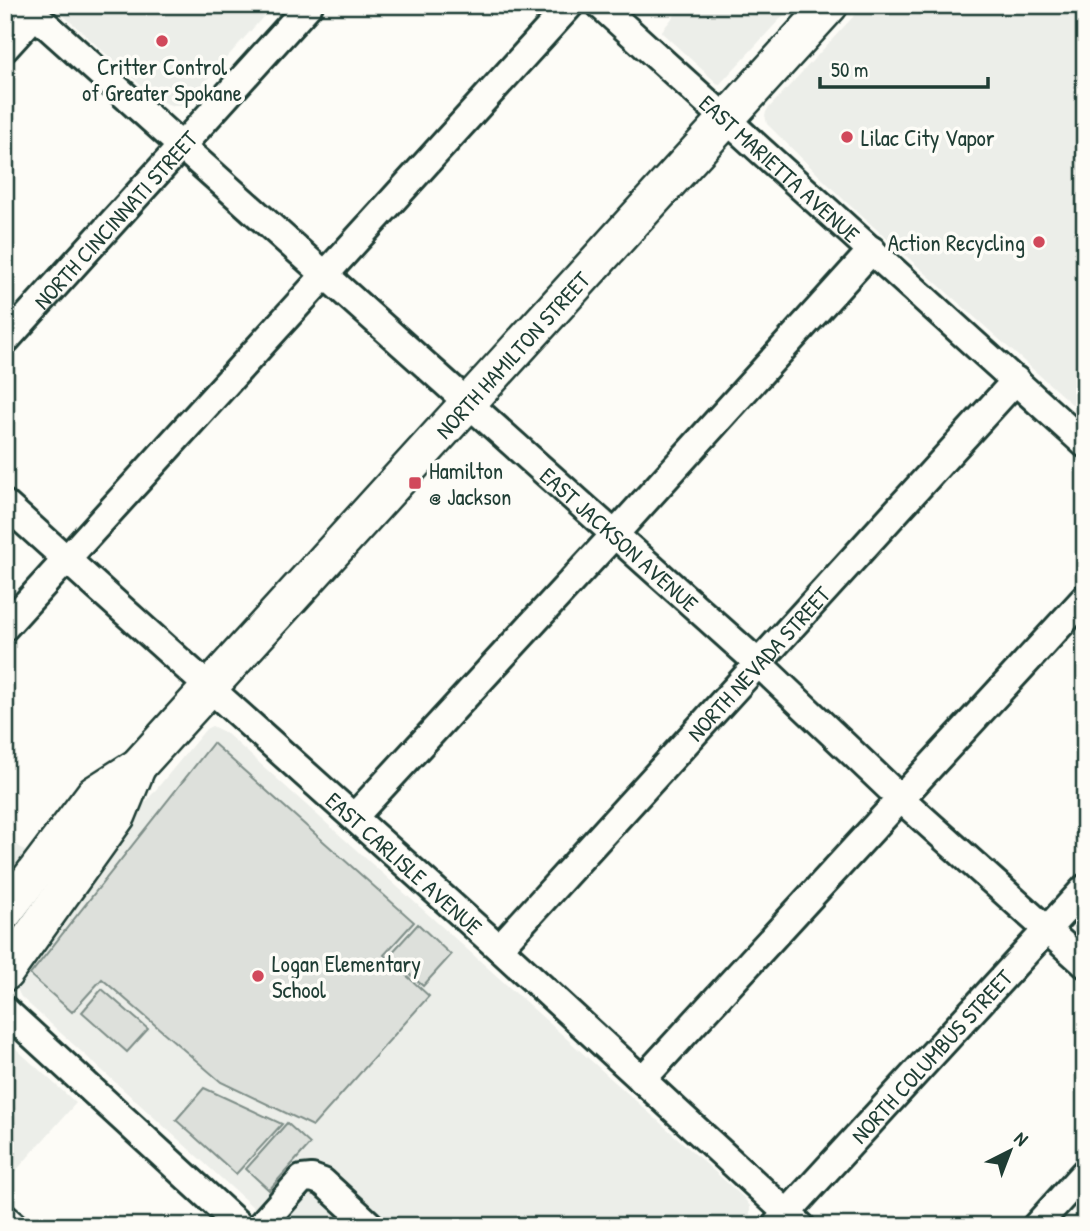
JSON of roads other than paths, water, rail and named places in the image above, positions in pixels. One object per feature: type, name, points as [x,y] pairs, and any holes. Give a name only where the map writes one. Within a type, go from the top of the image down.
[{"type":"main road","name":"NORTH HAMILTON STREET","points":[[5,912],[94,794],[138,766],[831,5]]},
{"type":"main road","name":"NORTH HAMILTON STREET","points":[[5,973],[118,815],[138,766]]},
{"type":"street","name":"NORTH CINCINNATI STREET","points":[[5,341],[309,5]]},
{"type":"street","points":[[5,627],[570,5]]},
{"type":"street","name":"EAST MARIETTA AVENUE","points":[[600,5],[1085,444]]},
{"type":"street","name":"EAST JACKSON AVENUE","points":[[29,10],[758,663],[901,799],[1085,964]]},
{"type":"street","points":[[5,48],[29,10]]},
{"type":"street","points":[[354,817],[872,250]]},
{"type":"street","name":"NORTH NEVADA STREET","points":[[499,948],[1016,380]]},
{"type":"street","name":"EAST CARLISLE AVENUE","points":[[5,504],[499,948],[642,1080],[788,1222]]},
{"type":"street","points":[[642,1080],[1085,598]]},
{"type":"street","name":"NORTH COLUMBUS STREET","points":[[788,1222],[1085,888]]},
{"type":"street","points":[[5,1010],[240,1226]]},
{"type":"street","points":[[1036,1226],[1085,1172]]},
{"type":"street","points":[[260,1226],[302,1179],[312,1178],[323,1182],[371,1226]]},
{"type":"street","points":[[5,1218],[14,1226]]},
{"type":"place","name":"Critter Control of Greater Spokane","points":[[162,41]]},
{"type":"place","name":"Lilac City Vapor","points":[[847,137]]},
{"type":"place","name":"Action Recycling","points":[[1039,242]]},
{"type":"place","name":"Hamilton @ Jackson","points":[[415,483]]},
{"type":"place","name":"Logan Elementary School","points":[[258,976]]}]
